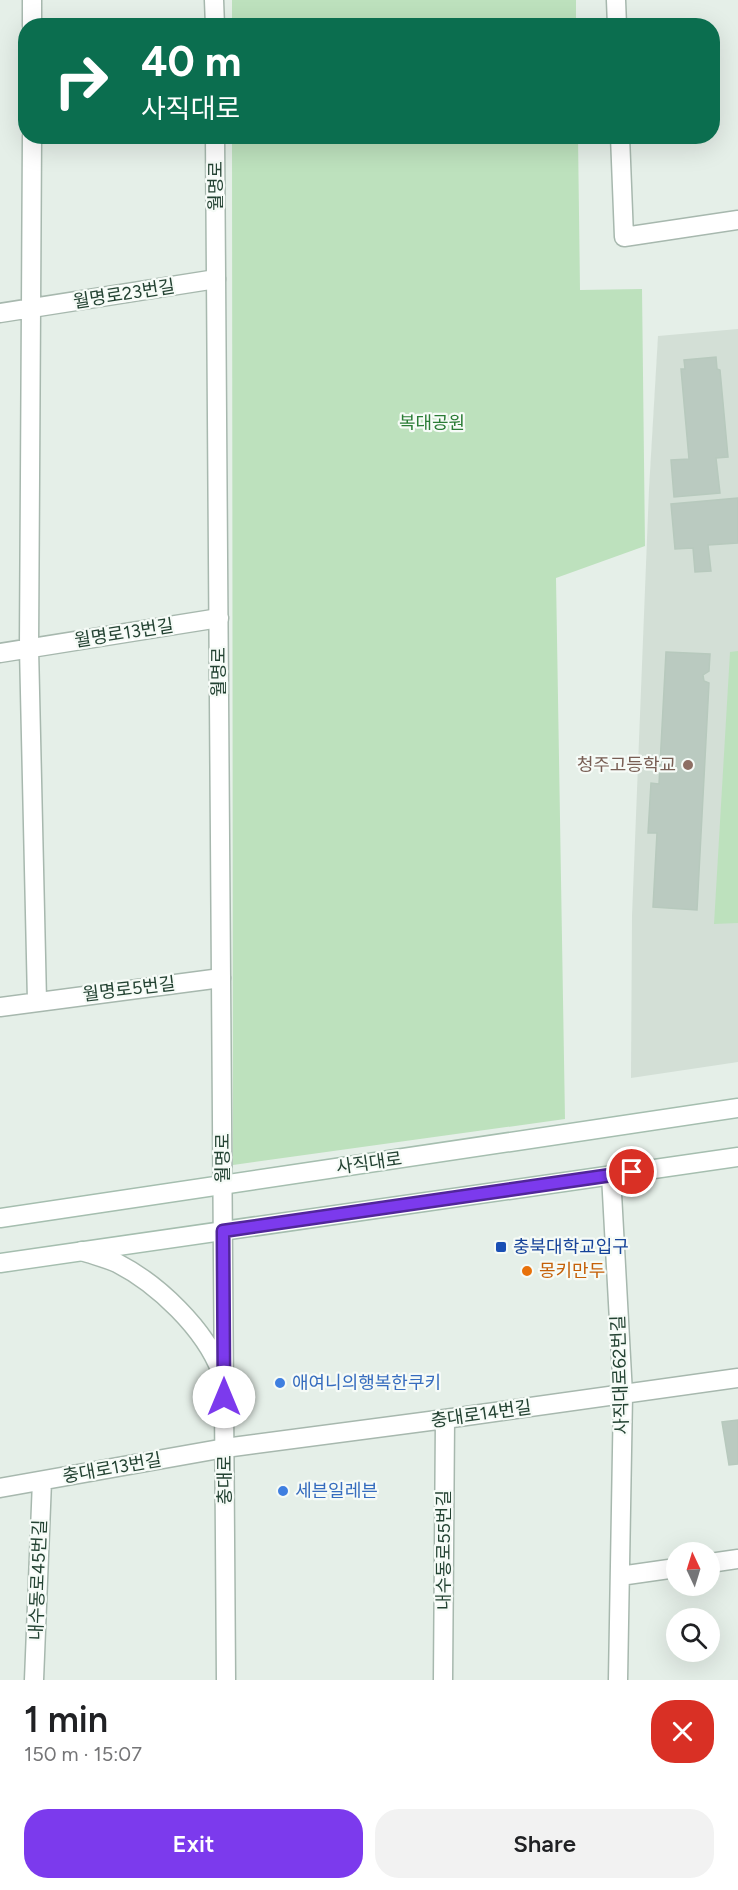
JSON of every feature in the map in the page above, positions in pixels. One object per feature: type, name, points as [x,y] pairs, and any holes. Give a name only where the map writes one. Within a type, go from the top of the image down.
[{"type":"street","points":[[32,0],[32,18]]},
{"type":"street","points":[[214,0],[214,18]]},
{"type":"street","points":[[616,0],[617,18]]},
{"type":"street","points":[[32,144],[29,648],[37,1001]]},
{"type":"street","name":"월명로","points":[[215,144],[223,1208]]},
{"type":"street","points":[[620,144],[624,237],[738,220]]},
{"type":"street","name":"월명로23번길","points":[[0,313],[216,279]]},
{"type":"street","name":"월명로13번길","points":[[0,653],[219,618]]},
{"type":"street","name":"월명로5번길","points":[[0,1007],[221,978]]},
{"type":"street","name":"사직대로","points":[[0,1218],[738,1108]]},
{"type":"street","points":[[0,1263],[738,1157]]},
{"type":"street","name":"사직대로62번길","points":[[611,1175],[623,1394],[618,1680]]},
{"type":"street","name":"충대로","points":[[223,1208],[226,1680]]},
{"type":"street","points":[[82,1251],[115,1262],[158,1290],[195,1328],[218,1363],[224,1379]]},
{"type":"street","name":"충대로14번길","points":[[225,1448],[738,1378]]},
{"type":"street","name":"내수동로55번길","points":[[443,1680],[445,1419]]},
{"type":"street","name":"충대로13번길","points":[[0,1488],[225,1448]]},
{"type":"street","name":"내수동로45번길","points":[[34,1680],[42,1481]]},
{"type":"street","points":[[720,1562],[738,1559]]},
{"type":"street","points":[[620,1576],[666,1569]]},
{"type":"shaded area","name":"청주고등학교","points":[[738,329],[738,1062],[631,1078],[632,916],[649,489],[658,336]]},
{"type":"green space","points":[[232,0],[576,0],[576,18],[232,18]]},
{"type":"green space","name":"복대공원","points":[[232,144],[578,144],[580,290],[642,289],[645,546],[556,578],[565,1119],[233,1165]]},
{"type":"green space","points":[[738,651],[738,923],[714,924],[730,652]]},
{"type":"building","points":[[716,357],[717,369],[720,370],[728,457],[716,458],[720,493],[674,497],[671,460],[689,459],[681,369],[685,369],[684,360]]},
{"type":"building","points":[[738,498],[738,543],[708,545],[711,571],[695,572],[693,548],[675,549],[671,504]]},
{"type":"building","points":[[666,652],[710,654],[709,671],[703,675],[704,681],[709,683],[697,910],[653,907],[657,833],[648,833],[651,783],[659,784]]},
{"type":"building","points":[[738,1420],[738,1464],[729,1465],[722,1422]]},
{"type":"place","name":"청주고등학교","points":[[688,765]]},
{"type":"place","name":"충북대학교입구","points":[[501,1247]]},
{"type":"place","name":"몽키만두","points":[[527,1271]]},
{"type":"place","name":"애여니의행복한쿠키","points":[[280,1383]]},
{"type":"place","name":"세븐일레븐","points":[[283,1491]]},
{"type":"route","points":[[224,1397],[223,1231],[632,1172]]}]
